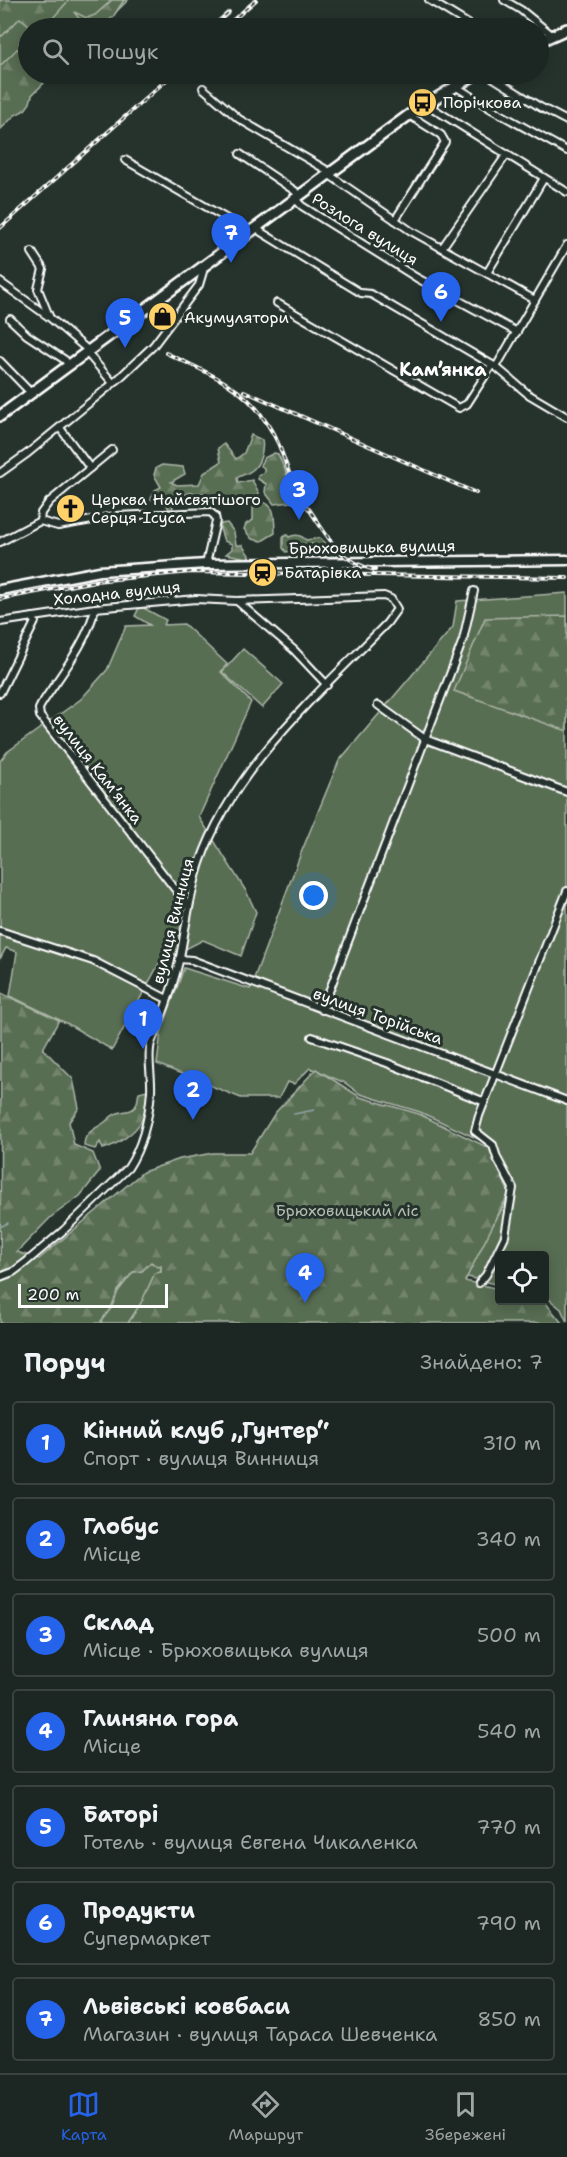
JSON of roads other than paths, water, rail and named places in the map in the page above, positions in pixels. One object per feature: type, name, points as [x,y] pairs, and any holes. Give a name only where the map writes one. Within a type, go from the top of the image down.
[{"type":"main road","points":[[549,38],[567,29]]},
{"type":"main road","points":[[0,416],[329,173],[409,115],[458,84]]},
{"type":"main road","name":"Брюховицька вулиця","points":[[0,590],[100,571],[206,564],[567,560]]},
{"type":"street","points":[[429,0],[459,18]]},
{"type":"street","points":[[504,0],[531,18]]},
{"type":"street","points":[[549,33],[553,36]]},
{"type":"street","points":[[503,84],[567,121]]},
{"type":"street","points":[[454,86],[567,151]]},
{"type":"street","points":[[203,88],[239,119],[329,173],[395,220],[535,300]]},
{"type":"street","points":[[425,104],[567,192]]},
{"type":"street","points":[[395,220],[445,142],[441,135],[409,115]]},
{"type":"street","name":"Розлога вулиця","points":[[240,154],[295,191],[302,206],[417,278],[517,332]]},
{"type":"street","points":[[442,248],[507,154]]},
{"type":"street","points":[[125,160],[230,220],[246,235]]},
{"type":"street","points":[[487,273],[544,178]]},
{"type":"street","points":[[258,227],[261,232],[298,256],[361,293],[371,294],[494,366],[528,394],[567,417]]},
{"type":"street","points":[[277,303],[459,408],[467,404],[517,332],[567,245]]},
{"type":"street","points":[[32,252],[43,269],[38,289],[49,317]]},
{"type":"street","points":[[0,473],[60,428],[113,384],[153,346],[200,285],[205,265]]},
{"type":"street","points":[[0,282],[49,317],[88,352],[113,384]]},
{"type":"street","points":[[10,319],[27,335],[65,360],[69,366]]},
{"type":"street","points":[[0,360],[31,393]]},
{"type":"street","points":[[60,428],[90,468]]},
{"type":"street","points":[[40,521],[41,513],[49,502],[112,450]]},
{"type":"street","points":[[0,542],[40,521],[58,526],[116,516],[210,512],[215,516],[216,521],[206,564]]},
{"type":"street","points":[[322,1010],[463,640],[474,591]]},
{"type":"street","name":"Холодна вулиця","points":[[0,622],[95,608],[195,599],[237,601],[384,596],[391,599],[397,609]]},
{"type":"street","points":[[237,601],[294,651],[327,685]]},
{"type":"street","name":"вулиця Камʼянка","points":[[95,608],[88,627],[68,664],[40,705],[40,716],[189,907]]},
{"type":"street","name":"вулиця Винниця","points":[[0,1277],[18,1269],[64,1230],[134,1160],[147,1118],[151,1090],[148,1052],[179,959],[200,863],[223,814],[237,790],[274,741],[387,623],[397,609]]},
{"type":"street","points":[[0,693],[35,622],[33,617]]},
{"type":"street","points":[[378,705],[425,739],[567,792]]},
{"type":"street","points":[[479,1283],[486,1275],[506,1236],[513,1188],[497,1158],[493,1145],[475,1131],[567,891]]},
{"type":"street","points":[[0,931],[93,961],[167,999]]},
{"type":"street","name":"вулиця Торійська","points":[[179,959],[192,960],[567,1101]]},
{"type":"street","points":[[312,1038],[387,1063],[485,1102]]},
{"type":"waterway","points":[[294,1114],[314,1110]]},
{"type":"waterway","points":[[0,1227],[8,1223]]},
{"type":"railway","points":[[235,18],[256,0]]},
{"type":"railway","points":[[222,18],[229,12]]},
{"type":"railway","points":[[0,228],[162,84]]},
{"type":"railway","points":[[166,353],[207,372],[233,388],[255,407],[278,443],[300,497],[329,539],[352,561],[375,570]]},
{"type":"railway","points":[[244,391],[476,493]]},
{"type":"railway","points":[[0,599],[95,581],[191,572],[567,578]]},
{"type":"place","name":"Порічкова","points":[[422,102]]},
{"type":"place","name":"Львівські ковбаси","points":[[231,263]]},
{"type":"place","name":"Акумулятори","points":[[163,317]]},
{"type":"place","name":"Продукти","points":[[441,322]]},
{"type":"place","name":"Баторі","points":[[125,348]]},
{"type":"place","name":"Церква Найсвятішого Серця Ісуса","points":[[70,508]]},
{"type":"place","name":"Склад","points":[[299,520]]},
{"type":"place","name":"Батарівка","points":[[263,572]]},
{"type":"place","name":"Кінний клуб „Гунтер“","points":[[143,1049]]},
{"type":"place","name":"Глобус","points":[[193,1120]]},
{"type":"place","name":"Глиняна гора","points":[[305,1303]]},
{"type":"district","name":"Кам’янка","points":[[443,370]]},
{"type":"park label","name":"Брюховицький ліс","points":[[347,1210]]}]
